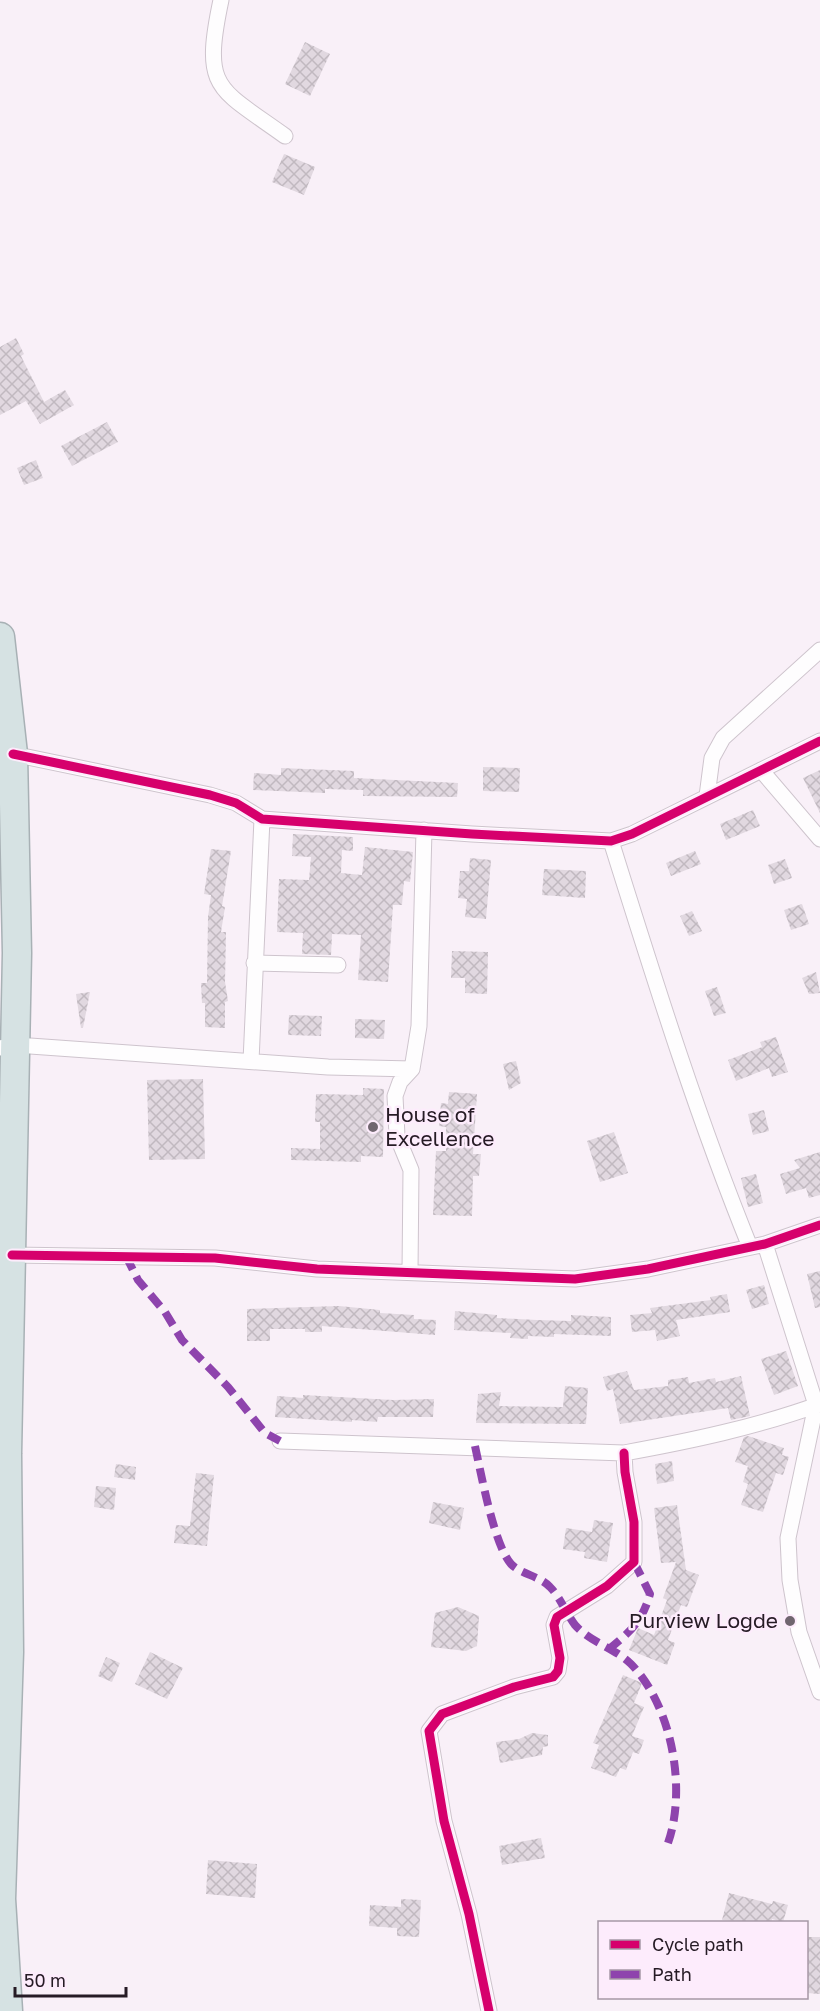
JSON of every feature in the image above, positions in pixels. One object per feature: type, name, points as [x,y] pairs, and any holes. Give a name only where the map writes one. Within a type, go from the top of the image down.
[{"type":"highway","points":[[0,637],[13,754],[17,953],[8,1047],[7,1167],[12,1255],[4,1453],[1,1899],[8,2011]]},
{"type":"street","points":[[221,0],[213,50],[213,68],[217,82],[226,93],[285,136]]},
{"type":"street","points":[[707,796],[712,758],[723,738],[820,650]]},
{"type":"street","points":[[13,754],[210,795],[236,803],[262,819],[611,841],[632,834],[820,741]]},
{"type":"street","points":[[761,770],[820,839]]},
{"type":"street","points":[[251,1061],[262,819]]},
{"type":"street","points":[[410,1272],[411,1170],[398,1136],[395,1096],[400,1082],[412,1069],[419,1026],[424,830]]},
{"type":"street","points":[[611,841],[679,1060],[717,1166],[750,1247]]},
{"type":"street","points":[[254,963],[339,965]]},
{"type":"street","points":[[8,1047],[412,1069]]},
{"type":"street","points":[[12,1255],[215,1258],[316,1269],[574,1279],[648,1269],[765,1244],[820,1225]]},
{"type":"street","points":[[765,1244],[818,1405],[788,1538],[790,1580],[799,1632],[820,1692]]},
{"type":"street","points":[[280,1441],[624,1453],[672,1444],[818,1405]]},
{"type":"street","points":[[489,2011],[469,1914],[444,1821],[429,1731],[442,1714],[514,1687],[553,1677],[558,1671],[560,1658],[554,1625],[556,1617],[606,1586],[634,1562],[634,1522],[624,1453]]},
{"type":"building","points":[[305,42],[330,54],[310,96],[285,84]]},
{"type":"building","points":[[284,154],[315,167],[304,195],[272,182]]},
{"type":"building","points":[[16,338],[24,354],[21,356],[44,402],[65,390],[74,405],[40,424],[26,401],[0,415],[0,347]]},
{"type":"building","points":[[107,422],[118,442],[72,466],[61,446]]},
{"type":"building","points":[[36,460],[43,478],[24,485],[17,468]]},
{"type":"building","points":[[483,767],[520,768],[519,792],[483,791]]},
{"type":"building","points":[[281,768],[354,771],[354,778],[458,783],[457,797],[363,796],[363,790],[325,789],[325,793],[253,790],[254,773],[281,775]]},
{"type":"building","points":[[820,770],[820,813],[803,778]]},
{"type":"building","points":[[753,810],[760,826],[726,840],[720,824]]},
{"type":"building","points":[[293,834],[353,837],[353,851],[342,850],[341,873],[362,875],[365,847],[413,852],[410,882],[404,881],[402,905],[393,905],[388,982],[358,980],[361,935],[332,934],[331,955],[302,954],[303,933],[277,932],[279,879],[309,880],[311,857],[292,856]]},
{"type":"building","points":[[211,849],[231,851],[222,906],[225,907],[221,932],[226,932],[225,982],[228,1001],[225,1002],[225,1028],[205,1027],[205,1003],[202,1003],[201,983],[207,983],[208,917],[211,895],[204,894]]},
{"type":"building","points":[[695,851],[701,864],[671,876],[666,863]]},
{"type":"building","points":[[470,858],[491,860],[486,919],[465,917],[467,899],[458,898],[460,871],[469,871]]},
{"type":"building","points":[[785,859],[792,878],[774,884],[768,865]]},
{"type":"building","points":[[544,869],[586,871],[585,898],[542,895]]},
{"type":"building","points":[[802,904],[809,924],[791,930],[784,910]]},
{"type":"building","points":[[692,911],[702,931],[689,936],[680,916]]},
{"type":"building","points":[[452,951],[488,952],[487,994],[465,993],[465,978],[451,978]]},
{"type":"building","points":[[816,972],[820,993],[809,994],[802,978]]},
{"type":"building","points":[[717,987],[726,1013],[714,1016],[705,991]]},
{"type":"building","points":[[90,992],[83,1028],[81,1028],[76,994]]},
{"type":"building","points":[[289,1015],[322,1016],[321,1036],[288,1035]]},
{"type":"building","points":[[355,1019],[385,1020],[384,1039],[355,1038]]},
{"type":"building","points":[[776,1037],[788,1072],[772,1077],[769,1068],[736,1081],[728,1060],[762,1047],[760,1042]]},
{"type":"building","points":[[516,1061],[521,1083],[509,1090],[503,1064]]},
{"type":"building","points":[[203,1079],[205,1159],[149,1160],[147,1080]]},
{"type":"building","points":[[363,1088],[384,1089],[383,1157],[361,1156],[361,1162],[291,1160],[291,1148],[320,1149],[320,1122],[315,1122],[316,1094],[363,1095]]},
{"type":"building","points":[[449,1092],[477,1094],[473,1154],[481,1154],[479,1176],[473,1176],[472,1216],[433,1215],[436,1151],[446,1151],[446,1127],[439,1126],[441,1103],[448,1104]]},
{"type":"building","points":[[764,1110],[769,1131],[753,1135],[748,1114]]},
{"type":"building","points":[[614,1132],[628,1173],[600,1182],[587,1141]]},
{"type":"building","points":[[820,1152],[820,1195],[809,1198],[806,1188],[786,1194],[780,1174],[800,1168],[794,1160]]},
{"type":"building","points":[[756,1174],[763,1203],[748,1207],[741,1178]]},
{"type":"building","points":[[820,1271],[820,1307],[815,1308],[807,1274]]},
{"type":"building","points":[[764,1285],[769,1304],[752,1309],[746,1290]]},
{"type":"building","points":[[727,1294],[730,1312],[676,1320],[680,1336],[657,1341],[655,1330],[632,1332],[630,1315],[652,1313],[650,1308],[711,1300],[710,1297]]},
{"type":"building","points":[[339,1306],[380,1310],[380,1313],[414,1315],[414,1319],[436,1320],[435,1335],[322,1326],[322,1332],[305,1332],[305,1329],[270,1329],[270,1341],[247,1341],[247,1309]]},
{"type":"building","points":[[455,1311],[497,1315],[497,1318],[537,1320],[571,1321],[571,1315],[611,1317],[611,1336],[554,1334],[554,1337],[528,1336],[528,1339],[510,1338],[511,1333],[454,1330]]},
{"type":"building","points":[[786,1351],[798,1386],[774,1395],[761,1359]]},
{"type":"building","points":[[627,1371],[634,1390],[668,1386],[668,1380],[688,1377],[689,1383],[715,1378],[716,1382],[741,1376],[750,1416],[731,1420],[728,1408],[620,1424],[613,1389],[607,1391],[603,1377]]},
{"type":"building","points":[[565,1386],[588,1388],[586,1424],[476,1423],[478,1394],[501,1392],[499,1406],[563,1407]]},
{"type":"building","points":[[303,1395],[393,1400],[434,1399],[433,1417],[378,1417],[377,1422],[352,1420],[352,1422],[275,1417],[277,1396],[303,1398]]},
{"type":"building","points":[[748,1436],[784,1448],[782,1455],[789,1457],[783,1475],[776,1473],[763,1512],[741,1505],[748,1484],[743,1482],[748,1466],[735,1462],[744,1437]]},
{"type":"building","points":[[672,1461],[674,1481],[657,1484],[655,1464]]},
{"type":"building","points":[[116,1464],[136,1467],[135,1480],[114,1477]]},
{"type":"building","points":[[196,1473],[214,1475],[207,1546],[174,1543],[176,1525],[190,1526]]},
{"type":"building","points":[[96,1486],[116,1488],[114,1510],[94,1507]]},
{"type":"building","points":[[433,1502],[464,1508],[460,1530],[429,1523]]},
{"type":"building","points":[[677,1505],[686,1570],[699,1575],[687,1607],[681,1605],[668,1640],[675,1643],[667,1665],[629,1650],[638,1628],[654,1635],[667,1600],[663,1598],[676,1562],[661,1563],[654,1508]]},
{"type":"building","points":[[594,1520],[613,1523],[607,1562],[584,1558],[585,1552],[563,1549],[566,1528],[592,1532]]},
{"type":"building","points":[[458,1607],[479,1616],[477,1646],[466,1651],[431,1647],[435,1613]]},
{"type":"building","points":[[150,1652],[183,1668],[167,1699],[135,1684]]},
{"type":"building","points":[[106,1657],[120,1663],[112,1682],[98,1676]]},
{"type":"building","points":[[623,1675],[642,1683],[634,1703],[644,1707],[632,1736],[644,1740],[639,1754],[633,1752],[626,1770],[620,1768],[616,1777],[591,1768],[599,1745],[593,1743]]},
{"type":"building","points":[[532,1733],[548,1735],[548,1746],[543,1747],[542,1755],[500,1763],[496,1742],[519,1739]]},
{"type":"building","points":[[541,1838],[545,1858],[502,1865],[499,1846]]},
{"type":"building","points":[[208,1860],[257,1864],[255,1898],[206,1894]]},
{"type":"building","points":[[729,1893],[772,1904],[773,1901],[788,1905],[783,1921],[772,1919],[772,1921],[722,1920]]},
{"type":"building","points":[[401,1899],[421,1900],[419,1937],[397,1936],[397,1928],[369,1926],[370,1905],[401,1907]]},
{"type":"building","points":[[808,1937],[820,1937],[820,1994],[808,1993]]},
{"type":"marked path","points":[[126,1256],[138,1280],[165,1312],[182,1340],[228,1387],[265,1433],[280,1441]]},
{"type":"marked path","points":[[475,1446],[494,1525],[505,1555],[511,1564],[546,1583],[557,1595],[575,1625],[588,1636],[625,1658],[645,1682],[657,1702],[666,1725],[675,1774],[674,1822],[668,1843]]},
{"type":"marked path","points":[[608,1650],[634,1626],[650,1594],[634,1562]]},
{"type":"cycle path","points":[[13,754],[210,795],[236,803],[262,819],[611,841],[632,834],[820,741]]},
{"type":"cycle path","points":[[12,1255],[215,1258],[317,1269],[575,1279],[648,1269],[765,1244],[820,1225]]},
{"type":"cycle path","points":[[489,2011],[469,1914],[444,1821],[429,1731],[442,1714],[514,1687],[553,1677],[558,1671],[560,1658],[554,1625],[557,1617],[607,1586],[634,1562],[634,1522],[624,1453]]},
{"type":"place","name":"House of Excellence","points":[[373,1127]]},
{"type":"place","name":"Purview Logde","points":[[790,1621]]}]
